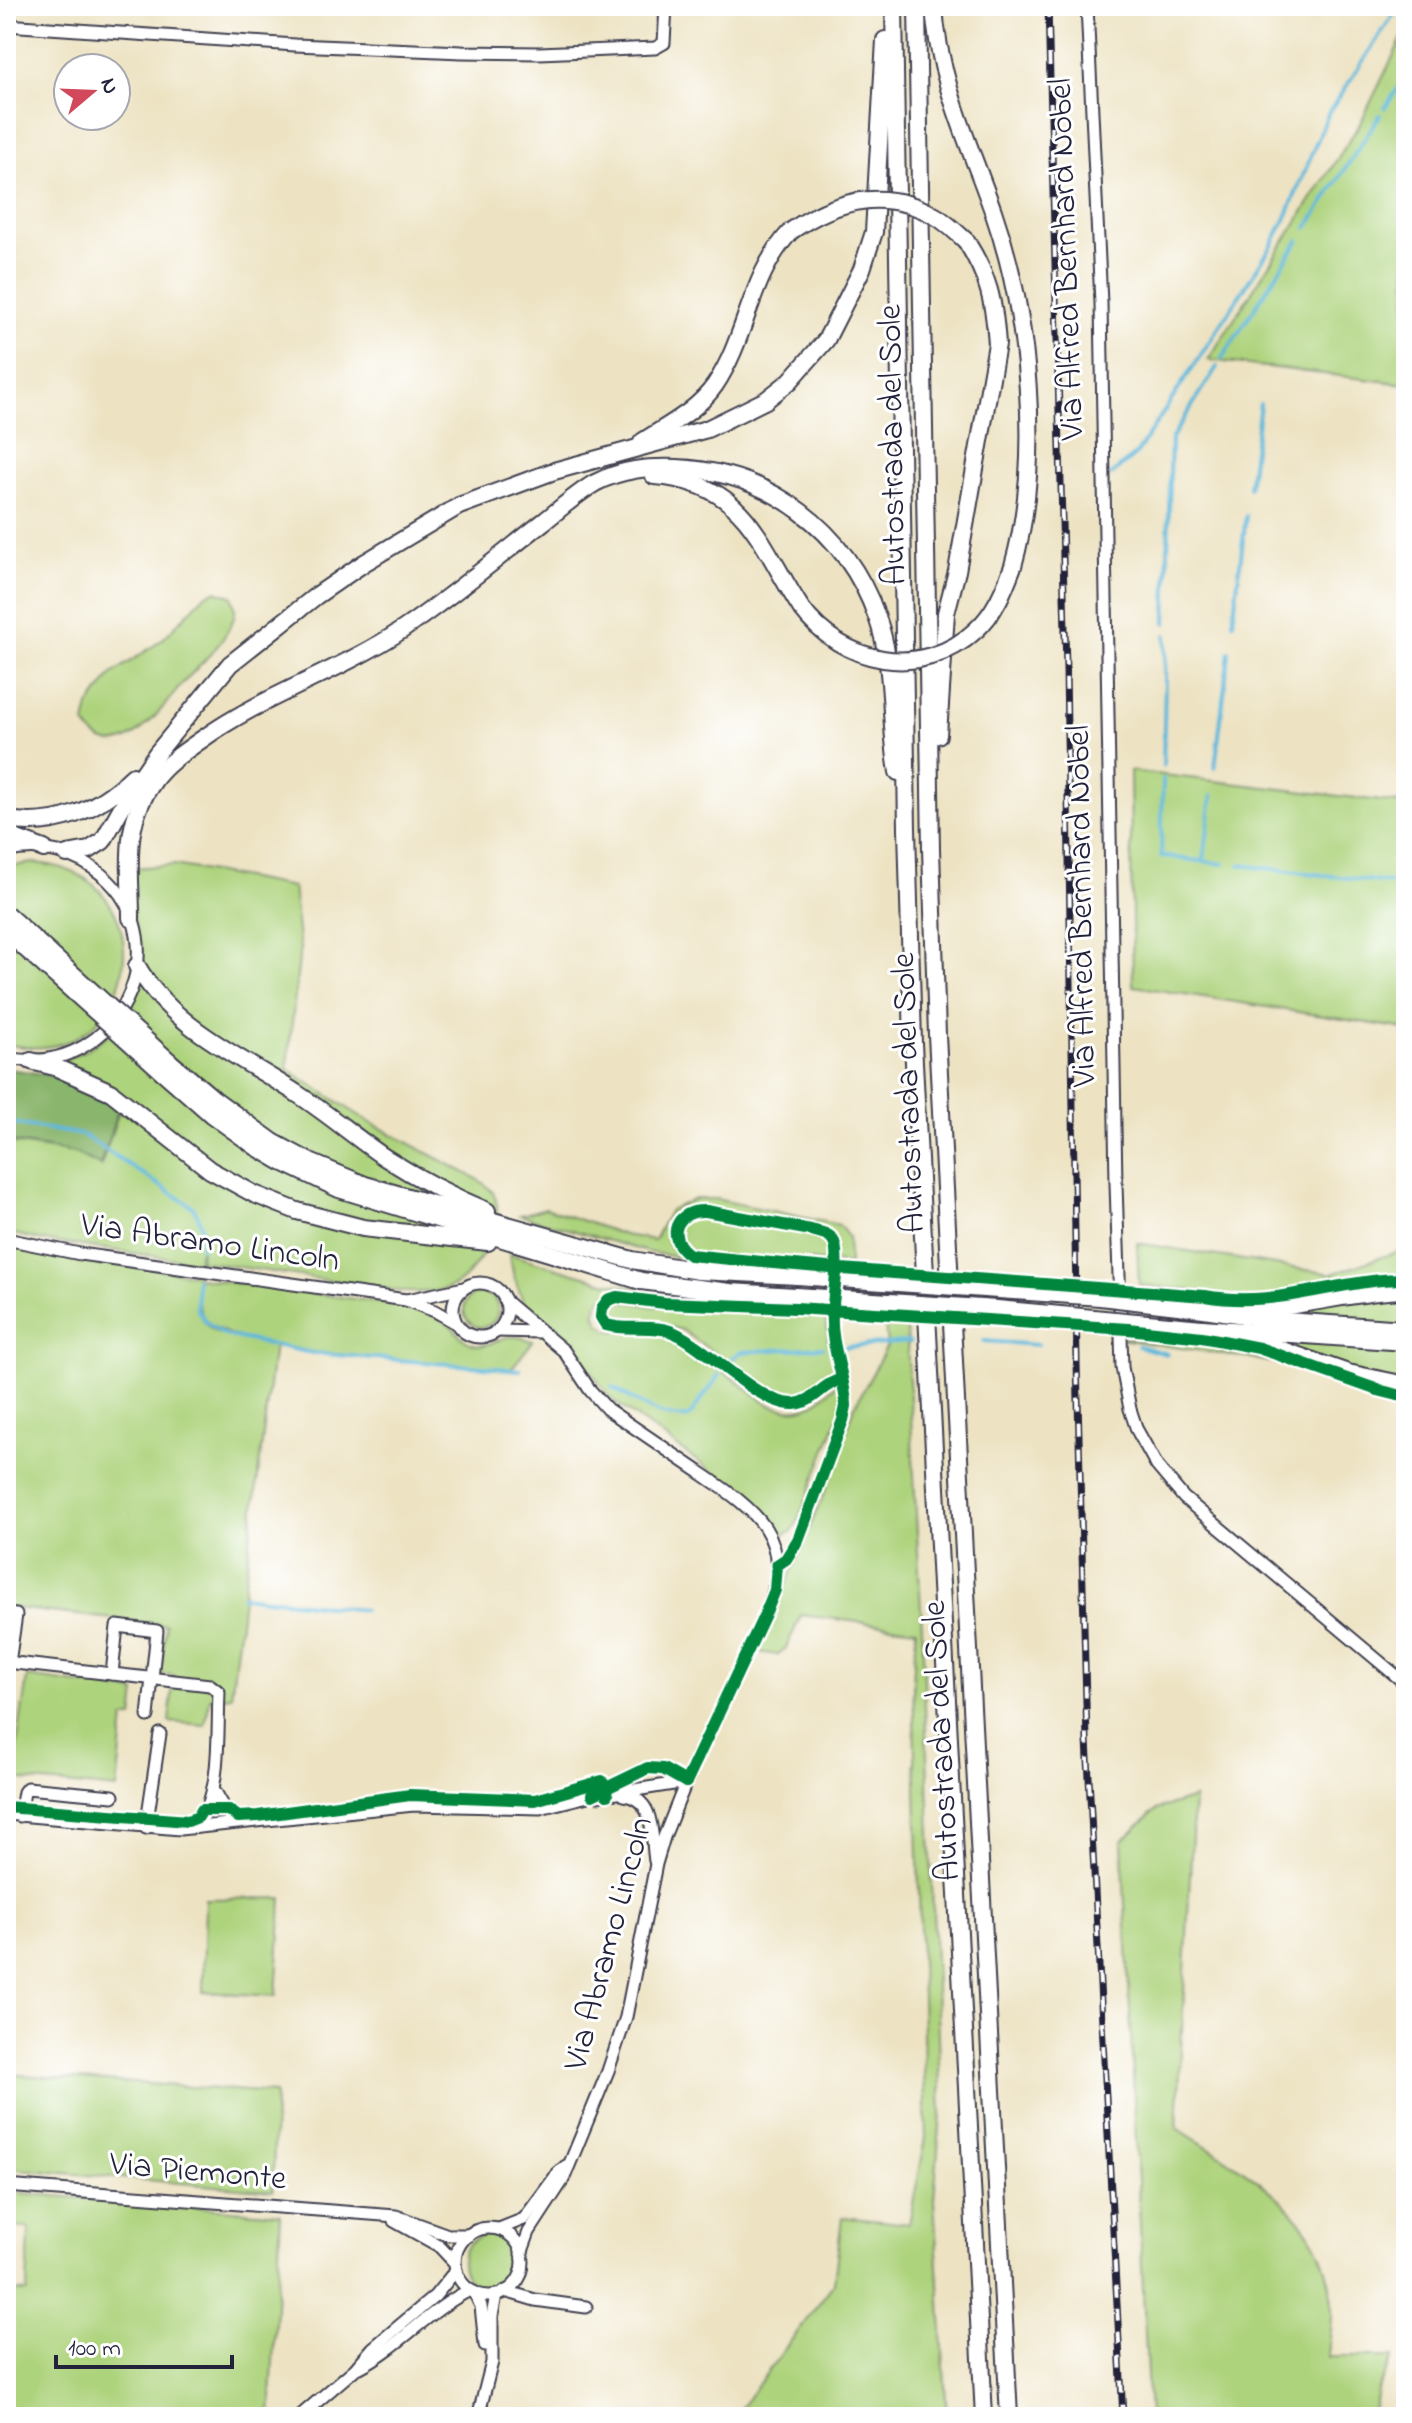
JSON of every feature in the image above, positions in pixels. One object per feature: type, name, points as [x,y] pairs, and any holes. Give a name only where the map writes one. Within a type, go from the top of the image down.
[{"type":"highway","points":[[67,854],[89,850],[103,841],[129,794],[157,753],[230,664],[316,596],[364,563],[459,506],[554,471],[677,440],[737,416],[766,400],[790,381],[826,340],[862,269],[874,232],[887,6]]},
{"type":"highway","name":"Autostrada del Sole","points":[[894,6],[913,1043],[984,2417]]},
{"type":"highway","name":"Autostrada del Sole","points":[[917,6],[931,849],[944,1191],[1009,2417]]},
{"type":"highway","points":[[593,484],[648,476],[685,482],[717,493],[738,508],[754,527],[812,624],[826,636],[865,657],[897,661],[952,647],[976,630],[998,603],[1013,566],[1024,512],[1027,381],[1023,335],[994,213],[947,87],[934,6]]},
{"type":"highway","points":[[632,449],[681,417],[715,385],[764,268],[791,231],[828,208],[870,199],[909,204],[938,218],[966,241],[986,277],[995,306],[997,344],[957,571],[946,613],[931,849]]},
{"type":"highway","points":[[131,918],[128,867],[131,830],[143,799],[174,759],[228,720],[402,630],[593,484],[638,467],[713,471],[753,483],[785,500],[821,528],[838,546],[862,582],[885,642],[889,663],[892,737],[907,829]]},
{"type":"highway","points":[[6,820],[53,821],[81,814],[118,791],[157,753]]},
{"type":"highway","points":[[6,835],[44,849]]},
{"type":"highway","points":[[6,914],[229,1128],[284,1163],[366,1198],[548,1254],[652,1283],[730,1292],[1406,1342]]},
{"type":"highway","points":[[6,931],[166,1066],[261,1135],[312,1163],[365,1185],[488,1221],[667,1267],[1021,1291],[1209,1309],[1285,1321],[1406,1329]]},
{"type":"highway","points":[[137,966],[159,1000],[182,1019],[311,1103],[390,1161],[435,1188],[540,1233]]},
{"type":"highway","points":[[31,1061],[67,1072],[111,1092],[210,1170],[254,1194],[297,1211],[363,1228],[483,1242],[548,1254]]},
{"type":"highway","points":[[1209,1309],[1274,1307],[1363,1292],[1406,1290]]},
{"type":"highway","points":[[1208,1328],[1277,1346],[1348,1373],[1406,1385]]},
{"type":"street","points":[[6,25],[295,45],[540,53],[655,48],[664,43],[666,6]]},
{"type":"street","name":"Via Alfred Bernhard Nobel","points":[[1087,6],[1101,303],[1116,1184],[1125,1387],[1137,1430],[1146,1448],[1184,1498],[1406,1684]]},
{"type":"street","points":[[6,852],[44,849],[67,854],[88,865],[106,879],[121,897],[137,942],[137,966],[129,999],[102,1034],[74,1052],[53,1059],[31,1061],[6,1058]]},
{"type":"street","name":"Via Abramo Lincoln","points":[[6,1239],[80,1254],[406,1300],[456,1323],[461,1330],[475,1337],[497,1331],[539,1332]]},
{"type":"street","name":"Via Abramo Lincoln","points":[[406,1300],[477,1284],[491,1286],[539,1332],[564,1351],[607,1409],[749,1508],[769,1536],[777,1565],[775,1590],[686,1782],[664,1837],[626,2017],[594,2107],[563,2180],[527,2236],[521,2254]]},
{"type":"street","points":[[456,1323],[454,1304],[465,1288]]},
{"type":"street","points":[[497,1331],[506,1317],[505,1301]]},
{"type":"street","points":[[6,1614],[16,1615],[8,1663],[210,1685],[219,1692],[213,1788],[207,1813],[197,1827]]},
{"type":"street","points":[[112,1674],[117,1626],[157,1631],[148,1716]]},
{"type":"street","points":[[146,1828],[160,1734]]},
{"type":"street","points":[[6,1814],[146,1828],[197,1827],[414,1805],[540,1808],[588,1796],[648,1768],[677,1772],[693,1768]]},
{"type":"street","points":[[663,1769],[686,1782]]},
{"type":"street","points":[[614,1795],[686,1782]]},
{"type":"street","points":[[20,1816],[27,1788],[113,1796]]},
{"type":"street","points":[[213,1788],[233,1823]]},
{"type":"street","points":[[588,1796],[634,1797],[645,1806],[650,1815],[656,1864]]},
{"type":"street","name":"Via Abramo Lincoln","points":[[499,2229],[524,2219],[558,2173],[567,2166]]},
{"type":"street","name":"Via Piemonte","points":[[6,2186],[386,2217],[409,2220],[453,2236],[469,2235]]},
{"type":"street","name":"Via Piemonte","points":[[386,2217],[433,2242],[456,2266]]},
{"type":"street","points":[[299,2417],[435,2296],[456,2266],[460,2243],[469,2235],[488,2228],[499,2229],[515,2241],[530,2293],[535,2300]]},
{"type":"street","points":[[456,2266],[462,2282],[481,2306],[488,2377]]},
{"type":"street","points":[[355,2369],[379,2357],[443,2305],[472,2291],[487,2296],[501,2293],[513,2285],[522,2268]]},
{"type":"street","points":[[501,2293],[586,2307]]},
{"type":"street","points":[[478,2417],[492,2362],[492,2316],[501,2293]]},
{"type":"green space","points":[[1406,30],[1406,384],[1208,360],[1361,122]]},
{"type":"green space","points":[[215,591],[232,596],[235,611],[229,629],[218,645],[138,732],[125,740],[111,742],[98,738],[85,724],[89,706],[112,674],[162,640],[205,595]]},
{"type":"green space","points":[[1130,771],[1406,804],[1406,1029],[1133,986]]},
{"type":"green space","points":[[33,863],[77,874],[107,899],[122,932],[123,968],[111,1003],[88,1030],[52,1046],[6,1044],[6,867]]},
{"type":"green space","points":[[175,865],[293,887],[300,949],[287,1069],[371,1123],[479,1180],[492,1191],[497,1204],[494,1230],[481,1257],[455,1285],[437,1291],[406,1292],[200,1261],[202,1236],[198,1262],[39,1240],[6,1232],[6,1142],[75,1153],[101,1166],[120,1108],[56,1063],[86,1050],[105,1037],[120,1020],[136,989],[131,868]]},
{"type":"green space","points":[[6,1069],[66,1079],[92,1090],[119,1107],[100,1165],[75,1153],[6,1141]]},
{"type":"green space","points":[[695,1199],[715,1199],[839,1225],[848,1237],[849,1264],[797,1259],[740,1264],[687,1259],[647,1252],[520,1215],[546,1208],[624,1235],[654,1240],[670,1210]]},
{"type":"green space","points":[[1137,1243],[1332,1274],[1406,1251],[1406,1390],[1255,1359],[1107,1337],[1202,1342],[1205,1292],[1139,1285]]},
{"type":"green space","points":[[6,1246],[197,1275],[196,1300],[203,1320],[218,1333],[229,1336],[242,1338],[211,1325],[200,1311],[198,1278],[406,1306],[442,1320],[465,1341],[477,1345],[511,1337],[533,1341],[511,1369],[312,1352],[274,1345],[231,1696],[210,1698],[205,1725],[169,1722],[174,1675],[160,1674],[166,1625],[6,1607],[10,1563],[6,1562]]},
{"type":"green space","points":[[509,1254],[605,1282],[699,1300],[610,1293],[598,1302],[595,1312],[599,1323],[609,1331],[659,1331],[676,1337],[770,1405],[802,1409],[814,1404],[840,1383],[843,1405],[791,1532],[779,1536],[757,1504],[611,1399],[566,1338],[526,1309]]},
{"type":"green space","points":[[481,1293],[493,1298],[498,1310],[493,1322],[481,1327],[469,1322],[464,1310],[469,1298]]},
{"type":"green space","points":[[619,1300],[650,1306],[696,1308],[723,1305],[826,1316],[829,1345],[838,1376],[794,1399],[774,1396],[682,1330],[646,1322],[615,1323],[605,1314],[609,1304]]},
{"type":"green space","points":[[906,1323],[922,1628],[941,2114],[934,2200],[947,2417],[734,2417],[834,2283],[842,2217],[909,2224],[926,2138],[913,1683],[916,1629],[801,1615],[786,1648],[777,1655],[758,1652],[831,1477],[855,1406],[887,1346],[885,1324]]},
{"type":"green space","points":[[27,1677],[136,1692],[133,1718],[124,1718],[117,1789],[12,1779]]},
{"type":"green space","points":[[1194,1798],[1177,2128],[1258,2181],[1282,2201],[1302,2224],[1318,2249],[1329,2279],[1332,2313],[1328,2357],[1393,2357],[1377,2390],[1372,2417],[1149,2417],[1122,1841],[1156,1810]]},
{"type":"green space","points":[[282,1898],[276,1996],[203,1992],[205,1899]]},
{"type":"green space","points":[[6,2074],[275,2093],[273,2191],[6,2168]]},
{"type":"green space","points":[[6,2192],[281,2214],[270,2417],[6,2417],[6,2291],[27,2292],[29,2228],[6,2226]]},
{"type":"green space","points":[[489,2235],[508,2243],[516,2262],[508,2281],[489,2289],[470,2281],[462,2262],[470,2243]]},
{"type":"waterway","points":[[1111,475],[1137,453],[1271,247],[1328,114],[1399,6]]},
{"type":"waterway","points":[[1385,108],[1402,82]]},
{"type":"waterway","points":[[1307,228],[1380,115]]},
{"type":"waterway","points":[[1222,358],[1299,240]]},
{"type":"waterway","points":[[1166,623],[1171,439],[1217,367]]},
{"type":"waterway","points":[[1249,488],[1260,404]]},
{"type":"waterway","points":[[1233,622],[1246,516]]},
{"type":"waterway","points":[[1163,766],[1166,635]]},
{"type":"waterway","points":[[1215,768],[1229,652]]},
{"type":"waterway","points":[[1163,779],[1161,856],[1224,864]]},
{"type":"waterway","points":[[1204,860],[1212,795]]},
{"type":"waterway","points":[[1240,865],[1406,885]]},
{"type":"waterway","points":[[6,1122],[83,1135],[193,1207],[201,1226],[201,1248]]},
{"type":"waterway","points":[[197,1280],[197,1309],[206,1322],[224,1335],[312,1353],[520,1370]]},
{"type":"waterway","points":[[984,1341],[1038,1345]]},
{"type":"waterway","points":[[844,1347],[910,1342]]},
{"type":"waterway","points":[[1138,1346],[1167,1354]]},
{"type":"waterway","points":[[731,1359],[741,1352],[823,1347]]},
{"type":"waterway","points":[[612,1387],[658,1413],[689,1417],[719,1375]]},
{"type":"waterway","points":[[242,1596],[363,1610]]},
{"type":"railway","points":[[1048,6],[1066,668],[1077,1362],[1087,1740],[1123,2417]]},
{"type":"cycle path","points":[[686,1782],[766,1612],[775,1590],[777,1565],[786,1559],[798,1540],[846,1406],[832,1326],[832,1314],[836,1276],[836,1264],[835,1246],[831,1238],[811,1230],[706,1211],[687,1215],[677,1226],[676,1233],[677,1241],[690,1255],[792,1265],[818,1267],[843,1269],[868,1271],[1205,1296],[1232,1299],[1258,1299],[1355,1283],[1406,1279]]},
{"type":"cycle path","points":[[842,1379],[801,1403],[781,1402],[751,1387],[691,1342],[670,1331],[606,1325],[601,1317],[602,1308],[608,1300],[617,1297],[665,1303],[1128,1329],[1202,1337],[1259,1348],[1406,1397]]},
{"type":"cycle path","points":[[592,1795],[648,1768],[663,1769],[686,1782]]},
{"type":"cycle path","points":[[6,1807],[188,1821],[198,1817],[202,1810],[229,1810],[238,1817],[258,1816],[410,1795],[535,1800],[602,1781],[607,1795]]}]
